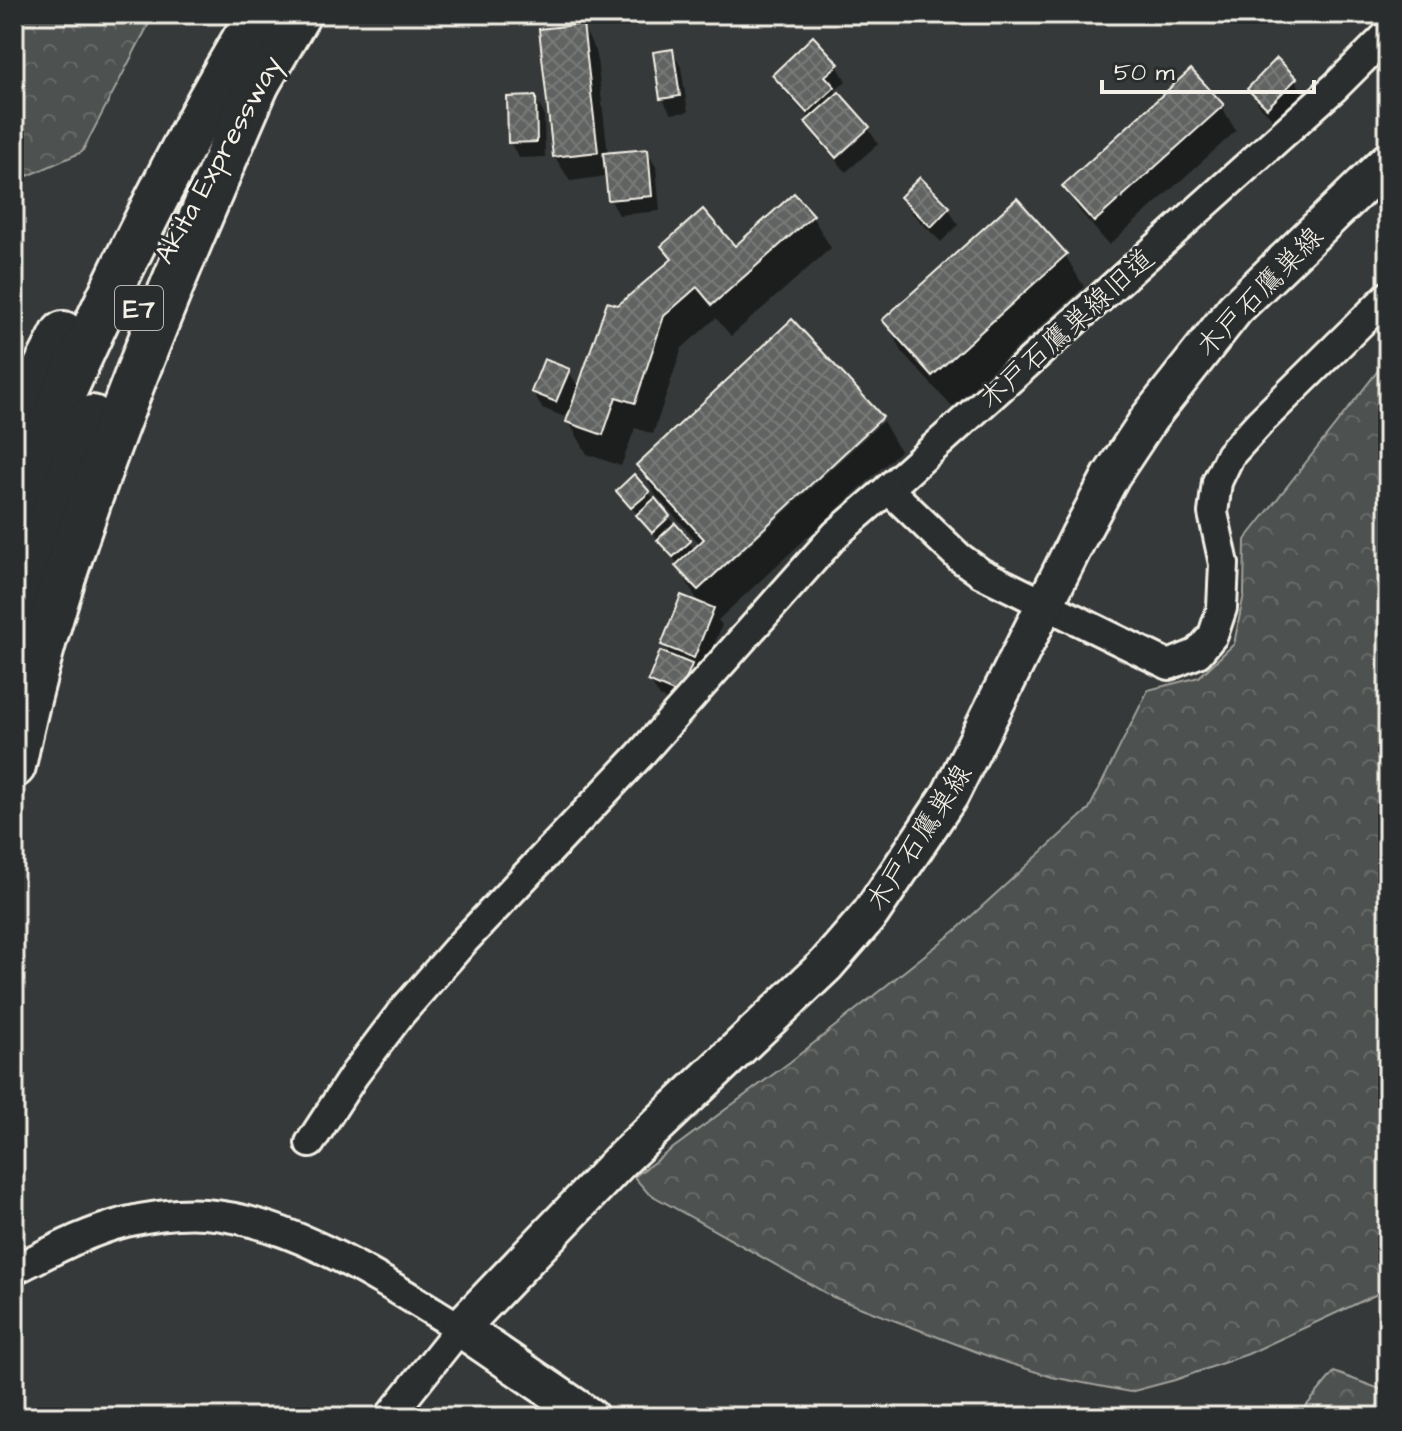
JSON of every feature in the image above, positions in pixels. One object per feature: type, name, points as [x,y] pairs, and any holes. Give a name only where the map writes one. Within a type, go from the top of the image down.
[{"type":"highway","name":"Akita Expressway","points":[[14,618],[49,521],[126,335],[175,232],[299,14]]},
{"type":"highway","name":"Akita Expressway","points":[[14,515],[53,420],[129,254],[194,127],[258,16]]},
{"type":"highway","points":[[14,428],[137,199],[183,123],[258,16]]},
{"type":"highway","points":[[14,766],[45,639],[102,466],[168,294],[260,79]]},
{"type":"main road","name":"木戸石鷹巣線","points":[[460,1328],[631,1151],[826,965],[871,913],[950,795],[1111,476],[1150,417],[1235,309],[1388,161]]},
{"type":"main road","points":[[460,1328],[590,1417]]},
{"type":"street","name":"木戸石鷹巣線旧道","points":[[310,1143],[354,1075],[401,1013],[464,941],[639,756],[836,534],[1335,87],[1388,34]]},
{"type":"street","points":[[888,489],[959,557],[981,573],[1169,665],[1198,653],[1213,635],[1222,608],[1224,564],[1213,513],[1217,482],[1230,455],[1388,296]]},
{"type":"street","points":[[14,1270],[83,1236],[167,1214],[205,1214],[285,1232],[371,1274],[460,1328],[389,1417]]},
{"type":"green space","points":[[17,14],[154,14],[82,152],[28,176],[14,140],[14,29]]},
{"type":"green space","points":[[1388,358],[1388,1289],[1248,1354],[1130,1392],[1052,1377],[833,1297],[648,1193],[634,1177],[790,1062],[955,931],[1089,809],[1148,690],[1199,677],[1234,644],[1244,594],[1245,540]]},
{"type":"green space","points":[[1334,1372],[1388,1392],[1388,1417],[1298,1416]]},
{"type":"building","points":[[583,24],[598,152],[553,157],[539,29]]},
{"type":"building","points":[[813,36],[839,64],[825,76],[835,87],[807,113],[772,75]]},
{"type":"building","points":[[673,49],[680,96],[660,99],[653,52]]},
{"type":"building","points":[[1277,58],[1297,78],[1267,108],[1247,89]]},
{"type":"building","points":[[1191,69],[1224,105],[1094,222],[1062,186]]},
{"type":"building","points":[[839,92],[870,127],[836,158],[805,122]]},
{"type":"building","points":[[536,96],[537,142],[508,143],[507,97]]},
{"type":"building","points":[[648,149],[652,196],[608,200],[603,153]]},
{"type":"building","points":[[920,177],[950,207],[931,227],[900,197]]},
{"type":"building","points":[[794,193],[814,215],[712,305],[697,287],[664,316],[635,403],[616,397],[603,435],[566,422],[607,302],[618,305],[672,259],[661,246],[703,209],[735,246]]},
{"type":"building","points":[[1017,198],[1067,254],[932,376],[882,320]]},
{"type":"building","points":[[792,319],[883,417],[698,590],[675,566],[704,539],[636,465]]},
{"type":"building","points":[[544,359],[570,369],[556,402],[531,392]]},
{"type":"building","points":[[634,474],[650,492],[631,508],[616,491]]},
{"type":"building","points":[[655,498],[670,516],[652,533],[636,515]]},
{"type":"building","points":[[675,523],[691,541],[673,557],[657,540]]},
{"type":"building","points":[[681,595],[714,608],[694,658],[661,645]]},
{"type":"building","points":[[660,651],[692,664],[680,695],[648,681]]}]
